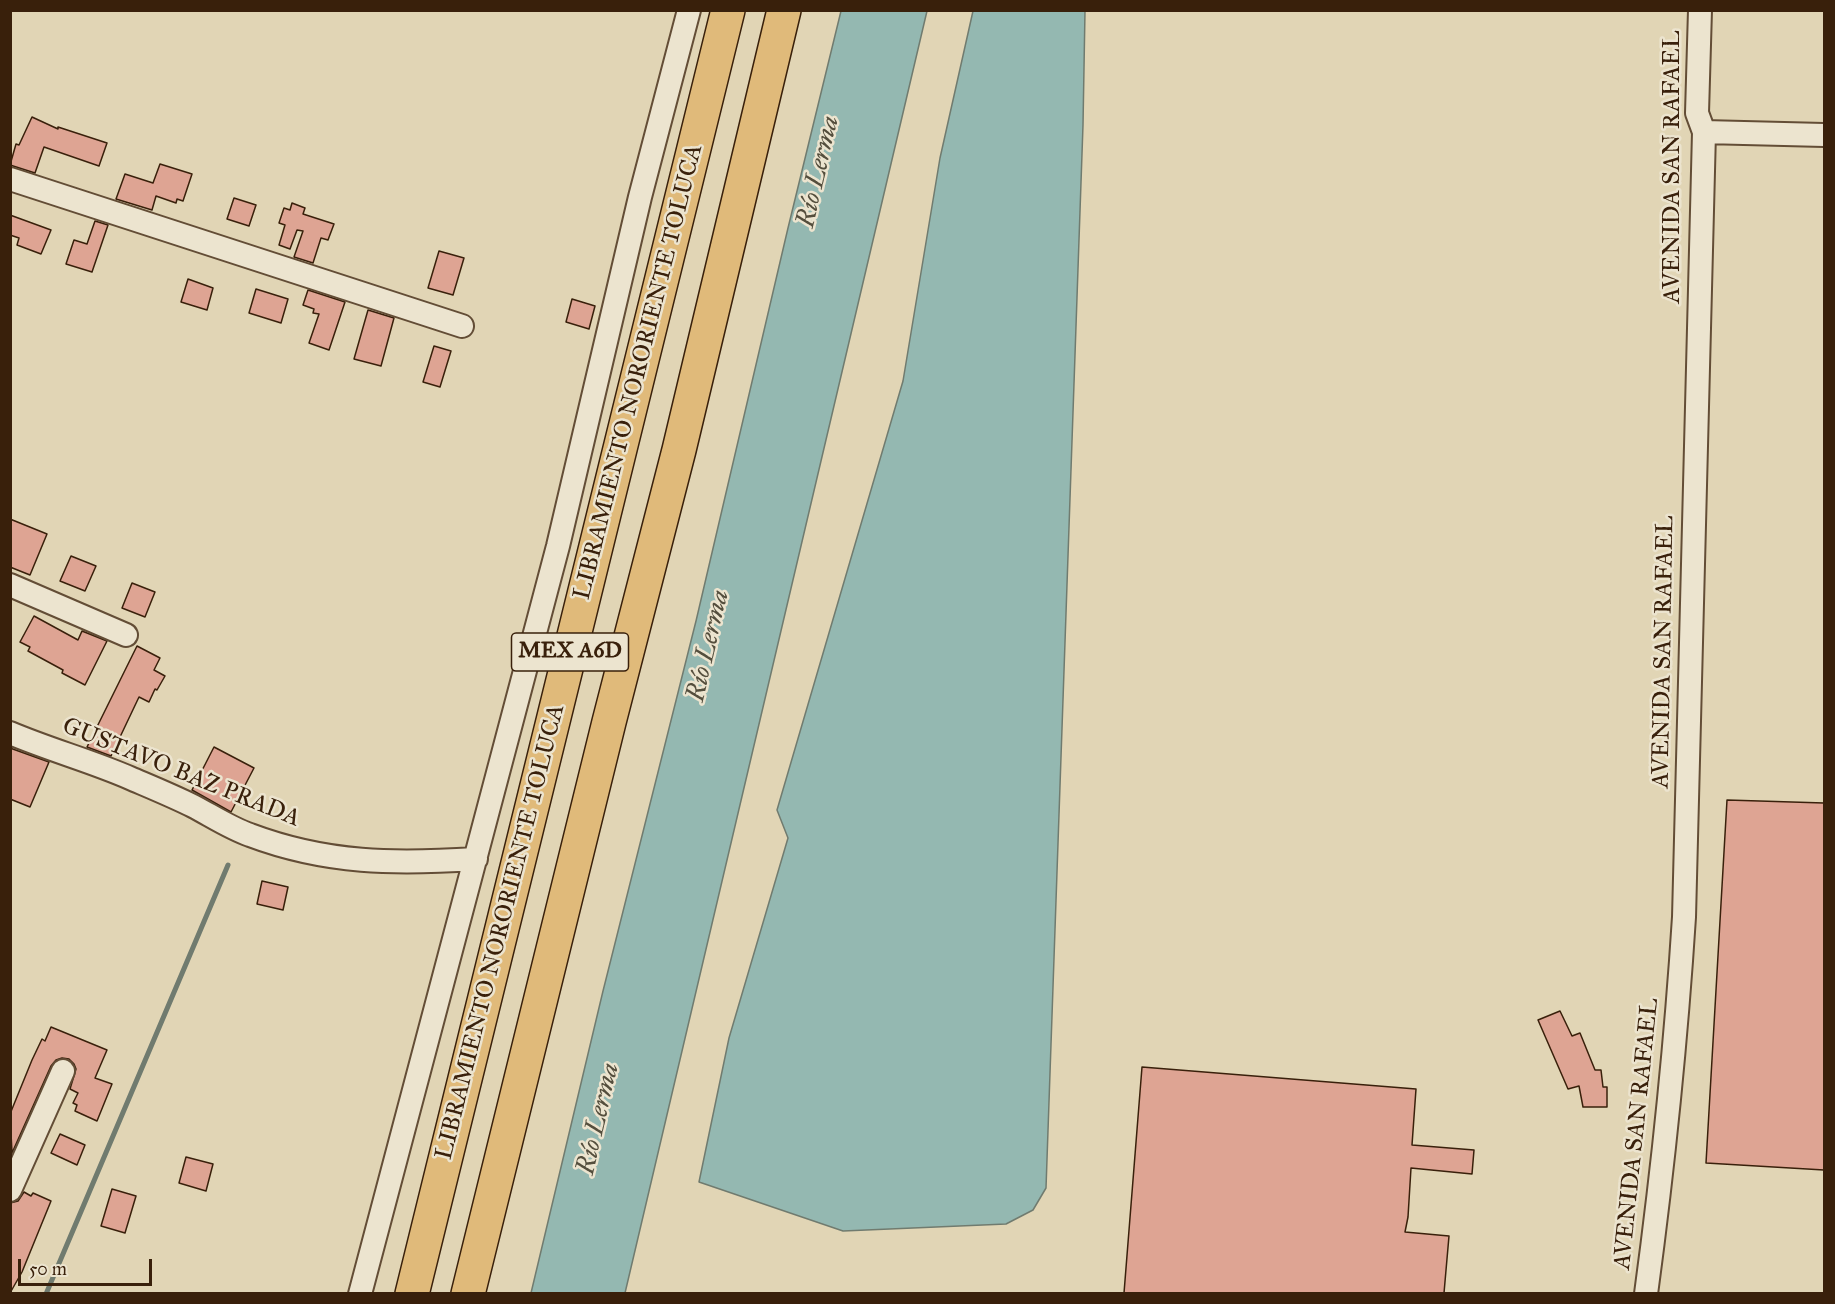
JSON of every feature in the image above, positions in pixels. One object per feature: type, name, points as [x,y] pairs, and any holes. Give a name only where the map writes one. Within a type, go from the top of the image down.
[{"type":"highway","name":"LIBRAMIENTO NORORIENTE TOLUCA","points":[[412,1293],[728,10]]},
{"type":"highway","name":"MEX A6D","points":[[468,1293],[609,722],[682,438],[784,10]]},
{"type":"street","points":[[360,1293],[558,546],[640,197],[689,10]]},
{"type":"street","name":"AVENIDA SAN RAFAEL","points":[[1646,1293],[1663,1167],[1678,1012],[1684,916],[1704,132],[1697,113],[1700,10]]},
{"type":"street","points":[[1704,132],[1824,135]]},
{"type":"street","points":[[10,179],[462,326]]},
{"type":"street","points":[[10,585],[126,635]]},
{"type":"street","name":"GUSTAVO BAZ PRADA","points":[[10,733],[121,774],[194,806],[248,834],[271,842],[339,859],[372,862],[410,863],[476,859]]},
{"type":"street","points":[[10,1190],[63,1071]]},
{"type":"water","name":"Río Lerma","points":[[841,11],[927,11],[625,1293],[531,1293],[603,991],[696,621]]},
{"type":"water","points":[[973,11],[1085,11],[1046,1188],[1033,1210],[1006,1224],[843,1231],[699,1182],[729,1038],[788,838],[777,810],[903,381],[940,158]]},
{"type":"building","points":[[32,117],[58,129],[58,127],[107,143],[99,166],[44,147],[35,173],[10,165],[16,144],[19,145]]},
{"type":"building","points":[[160,164],[192,174],[183,201],[177,199],[176,203],[156,196],[152,210],[116,199],[125,174],[153,183]]},
{"type":"building","points":[[234,198],[256,205],[249,226],[227,219]]},
{"type":"building","points":[[292,203],[305,208],[303,214],[334,224],[328,240],[321,238],[313,263],[294,257],[303,231],[297,230],[290,249],[279,245],[285,225],[279,223],[284,208],[290,210]]},
{"type":"building","points":[[10,215],[51,230],[41,254],[17,245],[19,238],[10,235]]},
{"type":"building","points":[[95,221],[108,225],[92,272],[66,264],[74,240],[87,244]]},
{"type":"building","points":[[439,251],[464,258],[453,295],[428,288]]},
{"type":"building","points":[[188,279],[213,288],[207,310],[181,302]]},
{"type":"building","points":[[256,289],[288,299],[281,323],[249,313]]},
{"type":"building","points":[[308,290],[345,302],[329,350],[309,343],[319,314],[313,313],[314,309],[303,305]]},
{"type":"building","points":[[572,299],[595,306],[589,329],[566,322]]},
{"type":"building","points":[[368,310],[394,318],[381,366],[354,359]]},
{"type":"building","points":[[434,346],[451,351],[440,387],[423,382]]},
{"type":"building","points":[[10,519],[47,534],[30,575],[10,567]]},
{"type":"building","points":[[71,556],[96,566],[85,591],[60,581]]},
{"type":"building","points":[[132,583],[155,592],[145,617],[122,608]]},
{"type":"building","points":[[34,616],[78,640],[82,631],[107,641],[85,685],[28,651],[30,647],[20,642]]},
{"type":"building","points":[[137,646],[160,658],[154,670],[165,676],[149,702],[139,697],[111,756],[87,747]]},
{"type":"building","points":[[214,747],[254,768],[231,812],[192,790]]},
{"type":"building","points":[[10,748],[49,762],[30,807],[10,799]]},
{"type":"building","points":[[1727,800],[1824,803],[1824,1170],[1706,1163]]},
{"type":"building","points":[[262,881],[288,887],[283,910],[257,904]]},
{"type":"building","points":[[1560,1011],[1572,1036],[1580,1033],[1595,1070],[1601,1070],[1603,1087],[1607,1087],[1607,1107],[1583,1107],[1579,1086],[1568,1089],[1538,1020]]},
{"type":"building","points":[[51,1027],[107,1050],[95,1078],[112,1084],[97,1121],[75,1111],[77,1105],[73,1103],[78,1093],[70,1089],[76,1069],[74,1064],[69,1059],[56,1060],[51,1066],[12,1153],[10,1114],[32,1060],[42,1039],[45,1041]]},
{"type":"building","points":[[1142,1067],[1416,1089],[1412,1145],[1474,1150],[1472,1174],[1411,1168],[1405,1232],[1449,1236],[1444,1293],[1124,1293]]},
{"type":"building","points":[[60,1134],[85,1145],[77,1165],[51,1153]]},
{"type":"building","points":[[186,1157],[213,1164],[206,1191],[179,1183]]},
{"type":"building","points":[[112,1189],[136,1196],[125,1233],[101,1226]]},
{"type":"building","points":[[24,1192],[31,1196],[33,1193],[51,1201],[22,1272],[10,1293],[10,1203],[18,1201]]},
{"type":"waterway","points":[[46,1294],[228,865]]}]
